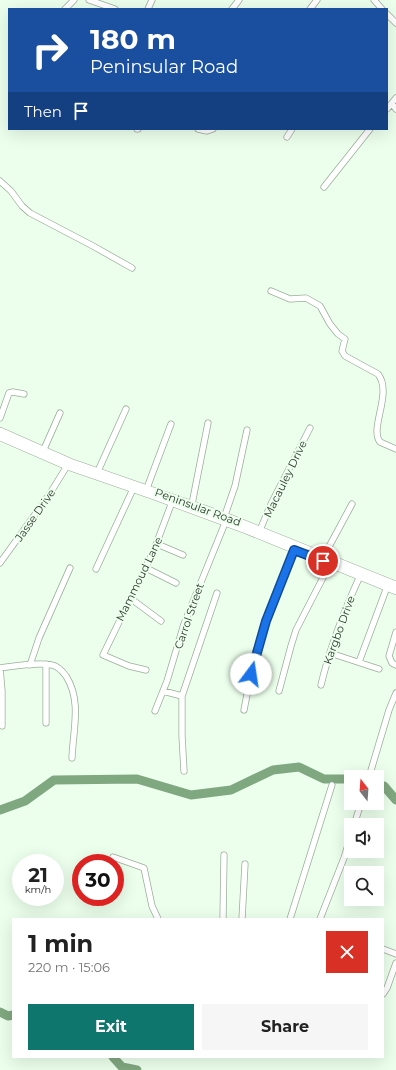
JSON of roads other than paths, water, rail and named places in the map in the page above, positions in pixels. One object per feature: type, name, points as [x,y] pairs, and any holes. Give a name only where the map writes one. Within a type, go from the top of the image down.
[{"type":"main road","name":"Peninsular Road","points":[[0,431],[44,449],[70,462],[192,504],[224,520],[294,550],[396,591]]},
{"type":"main road","name":"Peninsular Road","points":[[0,437],[67,466],[224,520],[260,530],[396,585]]},
{"type":"street","points":[[66,8],[74,0]]},
{"type":"street","points":[[89,0],[112,8]]},
{"type":"street","points":[[374,0],[381,8]]},
{"type":"street","points":[[388,15],[396,23]]},
{"type":"street","points":[[388,108],[396,98]]},
{"type":"street","points":[[392,104],[396,109]]},
{"type":"street","points":[[287,137],[291,130]]},
{"type":"street","points":[[324,187],[369,130]]},
{"type":"street","points":[[0,181],[30,213],[132,268]]},
{"type":"street","points":[[271,290],[290,299],[306,298],[320,306],[330,324],[344,339],[342,352],[345,356],[378,374],[382,381],[383,396],[377,436],[380,442],[396,449]]},
{"type":"street","points":[[0,418],[9,393],[24,394]]},
{"type":"street","points":[[98,471],[126,409]]},
{"type":"street","points":[[44,449],[60,413]]},
{"type":"street","points":[[192,504],[208,423]]},
{"type":"street","points":[[147,488],[171,424]]},
{"type":"street","name":"Macauley Drive","points":[[260,530],[271,504],[310,428]]},
{"type":"street","name":"Carrol Street","points":[[155,711],[163,691],[184,624],[224,520],[238,477],[247,430]]},
{"type":"street","name":"Jasse Drive","points":[[0,563],[49,495],[67,466]]},
{"type":"street","points":[[96,569],[133,489]]},
{"type":"street","name":"Mammoud Lane","points":[[146,670],[129,666],[103,655],[157,544],[172,502]]},
{"type":"street","points":[[324,556],[352,504]]},
{"type":"street","points":[[157,544],[183,555]]},
{"type":"street","points":[[244,710],[253,668],[266,621],[294,550]]},
{"type":"street","points":[[279,692],[296,630],[330,564]]},
{"type":"street","points":[[30,665],[38,638],[70,568]]},
{"type":"street","points":[[146,568],[176,582]]},
{"type":"street","name":"Kargbo Drive","points":[[321,684],[348,601],[360,576]]},
{"type":"street","points":[[359,662],[387,587]]},
{"type":"street","points":[[184,771],[182,696],[217,593]]},
{"type":"street","points":[[130,598],[161,621]]},
{"type":"street","points":[[396,632],[389,656],[392,663],[396,665]]},
{"type":"street","points":[[330,653],[379,669]]},
{"type":"street","points":[[46,664],[46,723]]},
{"type":"street","points":[[2,726],[0,668],[46,664],[53,665],[63,672],[71,685],[74,696],[76,706],[72,758]]},
{"type":"street","points":[[163,691],[182,696]]},
{"type":"street","points":[[371,770],[396,693]]},
{"type":"street","points":[[290,918],[332,786]]},
{"type":"street","points":[[223,918],[224,855]]},
{"type":"street","points":[[320,918],[344,858]]},
{"type":"street","points":[[124,861],[144,868],[152,906],[158,918]]},
{"type":"street","points":[[242,918],[245,864]]},
{"type":"street","points":[[384,949],[396,954]]},
{"type":"street","points":[[384,992],[396,964]]},
{"type":"waterway","points":[[0,810],[25,801],[54,780],[137,779],[191,795],[231,790],[273,770],[299,767],[324,779],[344,779]]},
{"type":"waterway","points":[[384,786],[396,800]]},
{"type":"waterway","points":[[0,1012],[8,1016],[12,1015]]},
{"type":"waterway","points":[[114,1058],[122,1067],[137,1070]]}]
